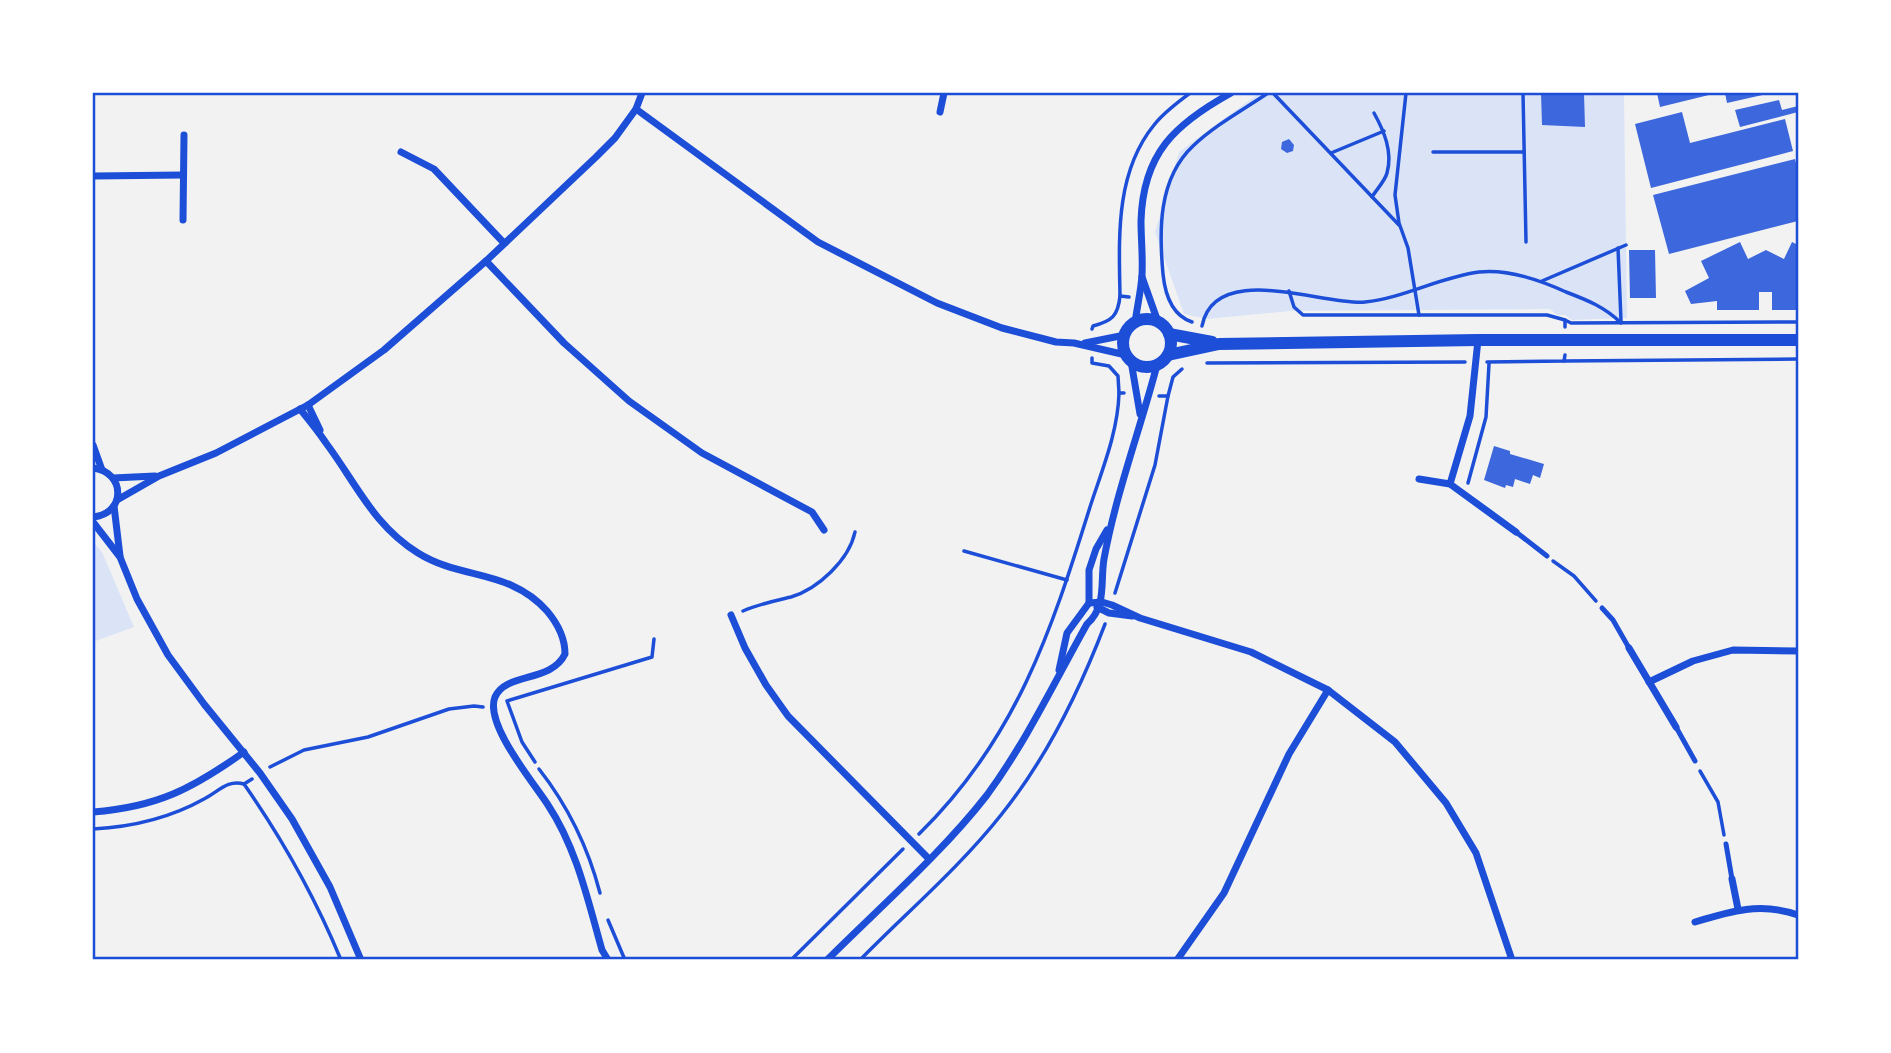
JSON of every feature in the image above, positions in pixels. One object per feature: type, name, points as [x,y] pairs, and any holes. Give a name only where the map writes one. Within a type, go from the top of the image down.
[{"type":"street","points":[[361,960],[330,887],[292,820],[244,752],[168,655],[137,599],[120,557],[93,520],[103,516],[116,503],[159,476],[216,453],[308,405],[384,350],[486,261],[596,157],[615,138],[636,109],[642,93]]},
{"type":"street","points":[[940,112],[944,93]]},
{"type":"street","points":[[1140,419],[1138,394],[1123,342],[1135,323],[1142,276],[1141,219],[1145,187],[1156,156],[1168,139],[1182,124],[1231,93]]},
{"type":"street","points":[[636,109],[818,242],[937,303],[1002,328],[1056,342],[1092,345],[1128,358],[1143,367],[1157,365]]},
{"type":"street","points":[[183,219],[184,135]]},
{"type":"street","points":[[401,152],[434,169],[503,243]]},
{"type":"street","points":[[93,176],[183,175]]},
{"type":"street","points":[[486,261],[564,344],[629,401],[702,453],[812,512],[824,530]]},
{"type":"street","points":[[1142,276],[1158,322],[1169,334],[1171,341],[1168,355]]},
{"type":"street","points":[[1135,323],[1151,320],[1158,322]]},
{"type":"street","points":[[1169,334],[1219,344]]},
{"type":"street","points":[[1092,345],[1125,335]]},
{"type":"street","points":[[1450,484],[1470,416],[1478,340]]},
{"type":"street","points":[[827,960],[929,859],[986,794],[1028,731],[1087,624],[1096,616],[1101,605],[1102,573],[1111,524],[1157,365],[1168,355],[1219,344],[1478,340],[1798,340]]},
{"type":"street","points":[[308,405],[327,443]]},
{"type":"street","points":[[300,409],[327,443],[373,514],[393,534],[418,554],[521,589],[541,604],[554,619],[565,643],[562,660],[549,671],[508,684],[499,691],[494,699],[494,706],[499,726],[514,758],[549,805],[562,829],[578,867],[602,950],[608,960]]},
{"type":"street","points":[[93,445],[102,470]]},
{"type":"street","points":[[93,468],[102,470],[113,478],[118,493],[116,503],[120,557]]},
{"type":"street","points":[[113,478],[159,476]]},
{"type":"street","points":[[1419,479],[1450,484],[1516,532]]},
{"type":"street","points":[[1058,674],[1067,633],[1089,603],[1089,570],[1096,549],[1111,524]]},
{"type":"street","points":[[1089,603],[1251,652],[1328,690],[1395,742],[1446,803],[1476,853],[1512,960]]},
{"type":"street","points":[[731,615],[750,657],[788,716],[929,859]]},
{"type":"street","points":[[1629,648],[1676,727]]},
{"type":"street","points":[[1649,682],[1693,661],[1733,650],[1798,651]]},
{"type":"street","points":[[1177,960],[1224,893],[1289,754],[1328,690]]},
{"type":"street","points":[[93,812],[121,810],[164,799],[213,774],[244,752]]},
{"type":"street","points":[[1732,879],[1738,909]]},
{"type":"street","points":[[1695,922],[1738,909],[1764,908],[1798,915]]},
{"type":"lane","points":[[1516,532],[1547,556]]},
{"type":"lane","points":[[1602,608],[1613,620],[1629,648]]},
{"type":"lane","points":[[1676,727],[1695,761]]},
{"type":"lane","points":[[1726,844],[1732,879]]},
{"type":"path","points":[[1203,324],[1181,318],[1166,292],[1161,220],[1167,188],[1191,147],[1216,127],[1270,93],[1400,226]]},
{"type":"path","points":[[1406,93],[1395,195],[1400,226],[1408,248],[1419,315]]},
{"type":"path","points":[[1523,93],[1526,242]]},
{"type":"path","points":[[1371,197],[1387,174],[1389,154],[1384,131],[1374,113]]},
{"type":"path","points":[[1330,154],[1384,131]]},
{"type":"path","points":[[1433,152],[1524,152]]},
{"type":"path","points":[[1540,282],[1626,245]]},
{"type":"path","points":[[1618,248],[1621,323]]},
{"type":"path","points":[[1200,340],[1205,314],[1215,303],[1243,291],[1282,290],[1341,302],[1365,302],[1481,272],[1511,274],[1540,282],[1608,310],[1621,323]]},
{"type":"path","points":[[1149,295],[1166,292]]},
{"type":"path","points":[[791,960],[944,808],[984,757],[1025,686],[1042,651],[1067,580],[1112,435],[1119,393],[1118,376],[1109,366],[1091,363],[1093,326],[1110,321],[1118,313],[1120,296],[1138,298]]},
{"type":"path","points":[[1565,320],[1571,323],[1798,322]]},
{"type":"path","points":[[1564,361],[1798,359]]},
{"type":"path","points":[[1464,494],[1486,417],[1489,362]]},
{"type":"path","points":[[1149,397],[1168,396],[1173,377],[1180,369],[1190,367]]},
{"type":"path","points":[[1119,393],[1138,394]]},
{"type":"path","points":[[731,615],[767,601],[792,597],[817,583],[845,557],[855,532]]},
{"type":"path","points":[[964,551],[1067,580]]},
{"type":"path","points":[[1547,556],[1574,576],[1602,608]]},
{"type":"path","points":[[345,740],[368,737],[449,709],[494,706],[652,657],[654,639]]},
{"type":"path","points":[[507,701],[522,742],[572,818],[602,899]]},
{"type":"path","points":[[1695,761],[1718,802],[1726,844]]},
{"type":"path","points":[[607,918],[625,960]]},
{"type":"shaded area","points":[[1259,93],[1624,93],[1627,318],[1572,320],[1565,315],[1557,315],[1550,309],[1290,311],[1207,319],[1184,314],[1155,232],[1179,152]]},
{"type":"shaded area","points":[[93,542],[102,552],[134,627],[93,642]]},
{"type":"building","points":[[1541,93],[1584,93],[1585,127],[1542,125]]},
{"type":"building","points":[[1657,93],[1713,93],[1713,94],[1660,107]]},
{"type":"building","points":[[1725,93],[1767,93],[1767,94],[1727,103]]},
{"type":"building","points":[[1779,100],[1782,110],[1798,106],[1798,112],[1740,127],[1735,110]]},
{"type":"building","points":[[1682,112],[1690,143],[1785,119],[1793,151],[1651,188],[1635,124]]},
{"type":"building","points":[[1289,139],[1294,145],[1293,151],[1287,153],[1281,149],[1282,142]]},
{"type":"building","points":[[1795,159],[1798,171],[1798,221],[1669,254],[1653,195]]},
{"type":"building","points":[[1740,242],[1748,259],[1766,250],[1784,259],[1792,242],[1798,245],[1798,310],[1772,310],[1772,292],[1759,292],[1759,310],[1717,310],[1717,301],[1691,304],[1685,291],[1709,278],[1701,261]]},
{"type":"building","points":[[1629,250],[1655,250],[1656,298],[1630,298]]},
{"type":"building","points":[[1494,446],[1510,451],[1510,454],[1544,464],[1540,478],[1533,475],[1530,484],[1515,479],[1513,487],[1506,485],[1505,488],[1484,480]]}]
